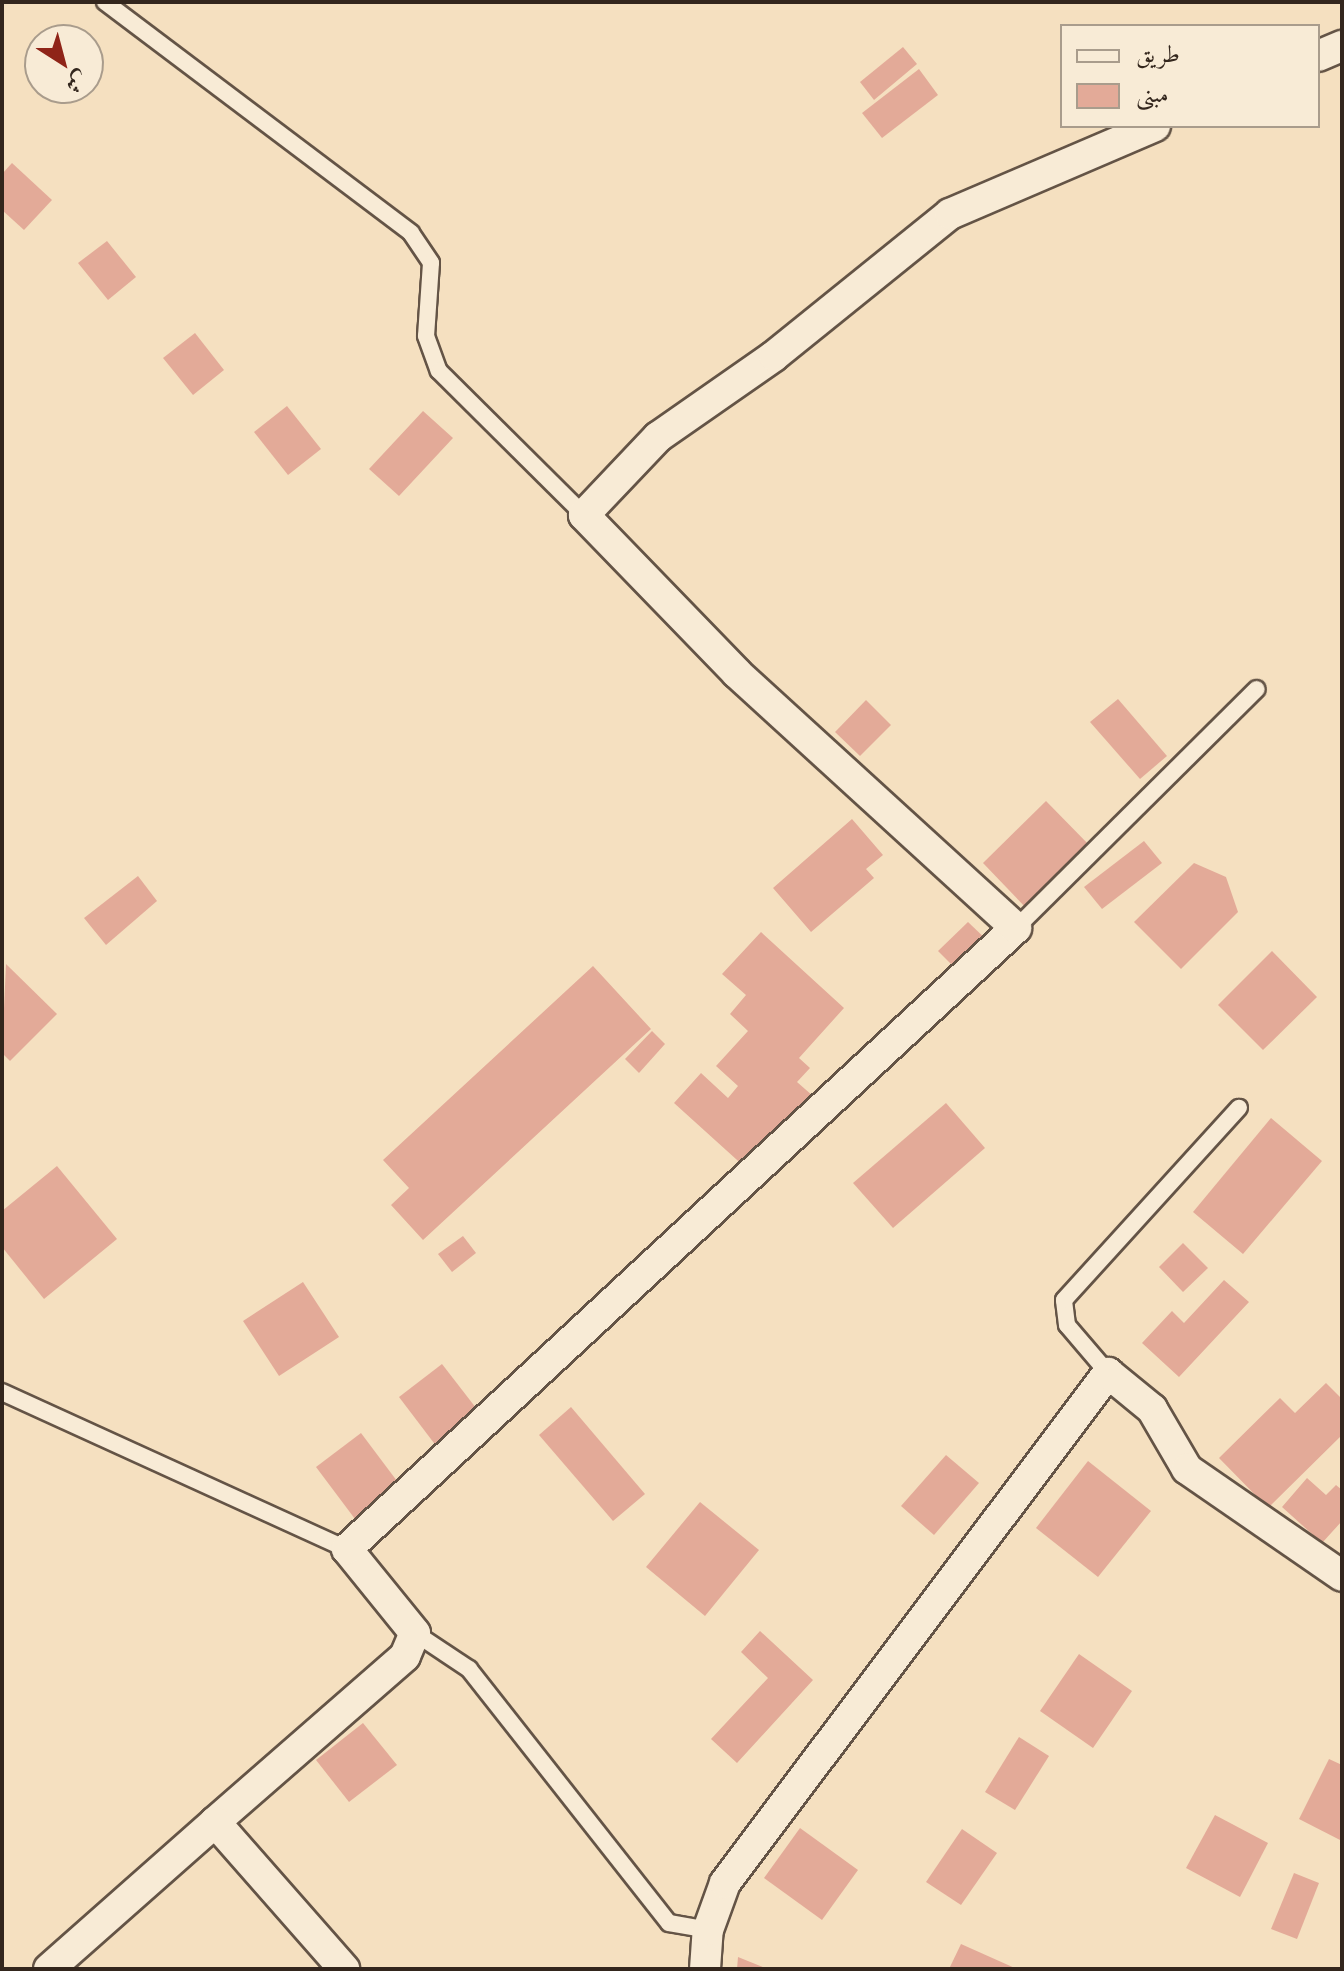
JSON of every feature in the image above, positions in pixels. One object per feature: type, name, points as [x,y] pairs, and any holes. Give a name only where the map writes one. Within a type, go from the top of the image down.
[{"type":"street","points":[[1320,55],[1342,46]]},
{"type":"street","points":[[49,1969],[405,1656],[415,1633],[347,1549],[1016,928],[737,673],[584,515],[658,437],[774,356],[950,214],[1150,128]]},
{"type":"street","points":[[705,1969],[708,1930],[725,1883],[1108,1373],[1152,1409],[1187,1469],[1342,1576]]},
{"type":"street","points":[[215,1822],[344,1969]]},
{"type":"lane","points":[[105,2],[411,233],[431,263],[426,336],[439,371],[584,515]]},
{"type":"lane","points":[[1016,928],[1159,794],[1257,689]]},
{"type":"lane","points":[[1108,1373],[1067,1325],[1064,1300],[1239,1108]]},
{"type":"lane","points":[[2,1392],[347,1549]]},
{"type":"lane","points":[[415,1633],[469,1669],[669,1923],[708,1930]]},
{"type":"building","points":[[903,47],[917,64],[874,100],[860,82]]},
{"type":"building","points":[[919,69],[938,95],[882,138],[862,113]]},
{"type":"building","points":[[12,163],[52,200],[24,230],[2,210],[2,174]]},
{"type":"building","points":[[107,241],[136,277],[108,300],[78,263]]},
{"type":"building","points":[[195,333],[224,370],[193,395],[163,358]]},
{"type":"building","points":[[287,406],[321,449],[288,475],[254,432]]},
{"type":"building","points":[[423,411],[453,438],[399,496],[369,469]]},
{"type":"building","points":[[1118,699],[1167,756],[1140,779],[1090,722]]},
{"type":"building","points":[[866,700],[891,725],[860,756],[835,732]]},
{"type":"building","points":[[1046,801],[1093,849],[1029,911],[983,863]]},
{"type":"building","points":[[852,819],[883,855],[866,869],[874,878],[811,932],[773,888]]},
{"type":"building","points":[[1144,841],[1162,863],[1102,909],[1084,887]]},
{"type":"building","points":[[1194,863],[1226,877],[1238,912],[1181,969],[1134,922]]},
{"type":"building","points":[[138,876],[157,901],[106,945],[84,918]]},
{"type":"building","points":[[968,922],[990,943],[960,973],[938,951]]},
{"type":"building","points":[[761,932],[844,1008],[799,1058],[810,1068],[797,1082],[813,1096],[747,1169],[674,1103],[701,1073],[728,1098],[738,1086],[716,1066],[748,1031],[730,1014],[746,995],[722,974]]},
{"type":"building","points":[[1272,951],[1317,997],[1263,1050],[1218,1005]]},
{"type":"building","points":[[6,964],[57,1014],[10,1061],[2,1053]]},
{"type":"building","points":[[593,966],[651,1029],[423,1240],[391,1205],[409,1188],[383,1160]]},
{"type":"building","points":[[652,1031],[665,1044],[639,1073],[625,1059]]},
{"type":"building","points":[[946,1103],[985,1148],[893,1228],[853,1183]]},
{"type":"building","points":[[1271,1118],[1322,1161],[1243,1254],[1193,1212]]},
{"type":"building","points":[[57,1166],[117,1239],[44,1299],[2,1247],[2,1211]]},
{"type":"building","points":[[463,1236],[476,1253],[452,1272],[438,1254]]},
{"type":"building","points":[[1183,1243],[1208,1268],[1183,1292],[1159,1267]]},
{"type":"building","points":[[1224,1280],[1249,1302],[1179,1377],[1142,1343],[1172,1311],[1184,1323]]},
{"type":"building","points":[[303,1282],[339,1337],[279,1376],[243,1321]]},
{"type":"building","points":[[442,1364],[483,1417],[440,1451],[399,1397]]},
{"type":"building","points":[[1326,1383],[1342,1399],[1342,1435],[1268,1508],[1219,1458],[1280,1398],[1295,1413]]},
{"type":"building","points":[[571,1407],[645,1494],[613,1521],[539,1435]]},
{"type":"building","points":[[361,1433],[403,1489],[358,1523],[316,1467]]},
{"type":"building","points":[[946,1455],[979,1483],[934,1535],[901,1506]]},
{"type":"building","points":[[1088,1461],[1151,1511],[1098,1577],[1036,1528]]},
{"type":"building","points":[[1307,1478],[1326,1495],[1336,1485],[1342,1490],[1342,1521],[1322,1543],[1282,1507]]},
{"type":"building","points":[[700,1502],[759,1550],[705,1616],[646,1567]]},
{"type":"building","points":[[760,1631],[813,1680],[737,1763],[711,1739],[768,1678],[741,1652]]},
{"type":"building","points":[[1079,1654],[1132,1691],[1093,1748],[1040,1711]]},
{"type":"building","points":[[363,1723],[397,1765],[349,1802],[316,1760]]},
{"type":"building","points":[[1019,1737],[1049,1756],[1015,1810],[985,1792]]},
{"type":"building","points":[[1329,1759],[1342,1765],[1342,1841],[1299,1819]]},
{"type":"building","points":[[1215,1815],[1268,1843],[1240,1897],[1186,1868]]},
{"type":"building","points":[[800,1828],[858,1870],[822,1920],[764,1878]]},
{"type":"building","points":[[962,1829],[997,1853],[961,1905],[926,1882]]},
{"type":"building","points":[[1294,1873],[1319,1883],[1297,1939],[1271,1929]]},
{"type":"building","points":[[961,1944],[1017,1969],[949,1969]]},
{"type":"building","points":[[738,1957],[768,1969],[737,1969]]}]
